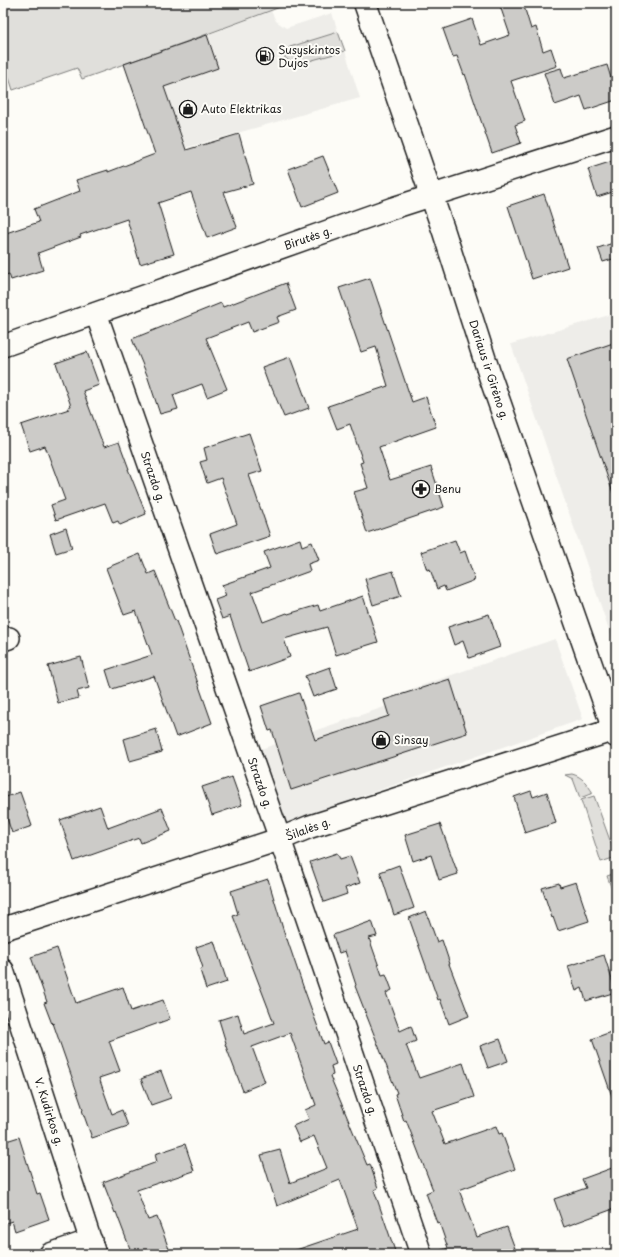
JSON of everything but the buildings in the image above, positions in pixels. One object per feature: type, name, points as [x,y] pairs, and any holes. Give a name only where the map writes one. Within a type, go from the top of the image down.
[{"type":"main road","name":"Dariaus ir Girėno g.","points":[[365,3],[380,51],[432,196],[490,376],[615,731]]},
{"type":"main road","name":"Šilalės g.","points":[[3,929],[280,839],[309,828],[615,731]]},
{"type":"street","name":"Birutės g.","points":[[3,346],[392,208],[616,136]]},
{"type":"street","name":"Strazdo g.","points":[[96,313],[280,839],[421,1254]]},
{"type":"street","name":"V. Kudirkos g.","points":[[3,970],[93,1247]]},
{"type":"street","points":[[50,1254],[93,1247]]},
{"type":"shaded area","points":[[3,3],[291,3],[82,79],[77,68],[13,90],[3,59]]},
{"type":"shaded area","points":[[271,11],[276,21],[286,28],[332,13],[338,32],[290,47],[288,60],[298,64],[345,51],[360,98],[185,148],[164,87],[218,68],[207,35]]},
{"type":"shaded area","points":[[338,32],[345,51],[298,64],[292,63],[285,58],[286,51],[290,47]]},
{"type":"shaded area","points":[[616,313],[616,650],[511,344]]},
{"type":"shaded area","points":[[555,639],[583,719],[282,824],[258,750],[399,702],[397,694]]},
{"type":"shaded area","points":[[572,774],[582,779],[593,793],[580,798],[573,779],[565,775]]},
{"type":"shaded area","points":[[594,796],[616,857],[601,862],[581,800]]},
{"type":"shaded area","points":[[616,873],[616,900],[607,876]]},
{"type":"place","name":"Susyskintos Dujos","points":[[265,56]]},
{"type":"place","name":"Auto Elektrikas","points":[[188,109]]},
{"type":"place","name":"Benu","points":[[421,489]]},
{"type":"place","name":"Sinsay","points":[[381,740]]}]
